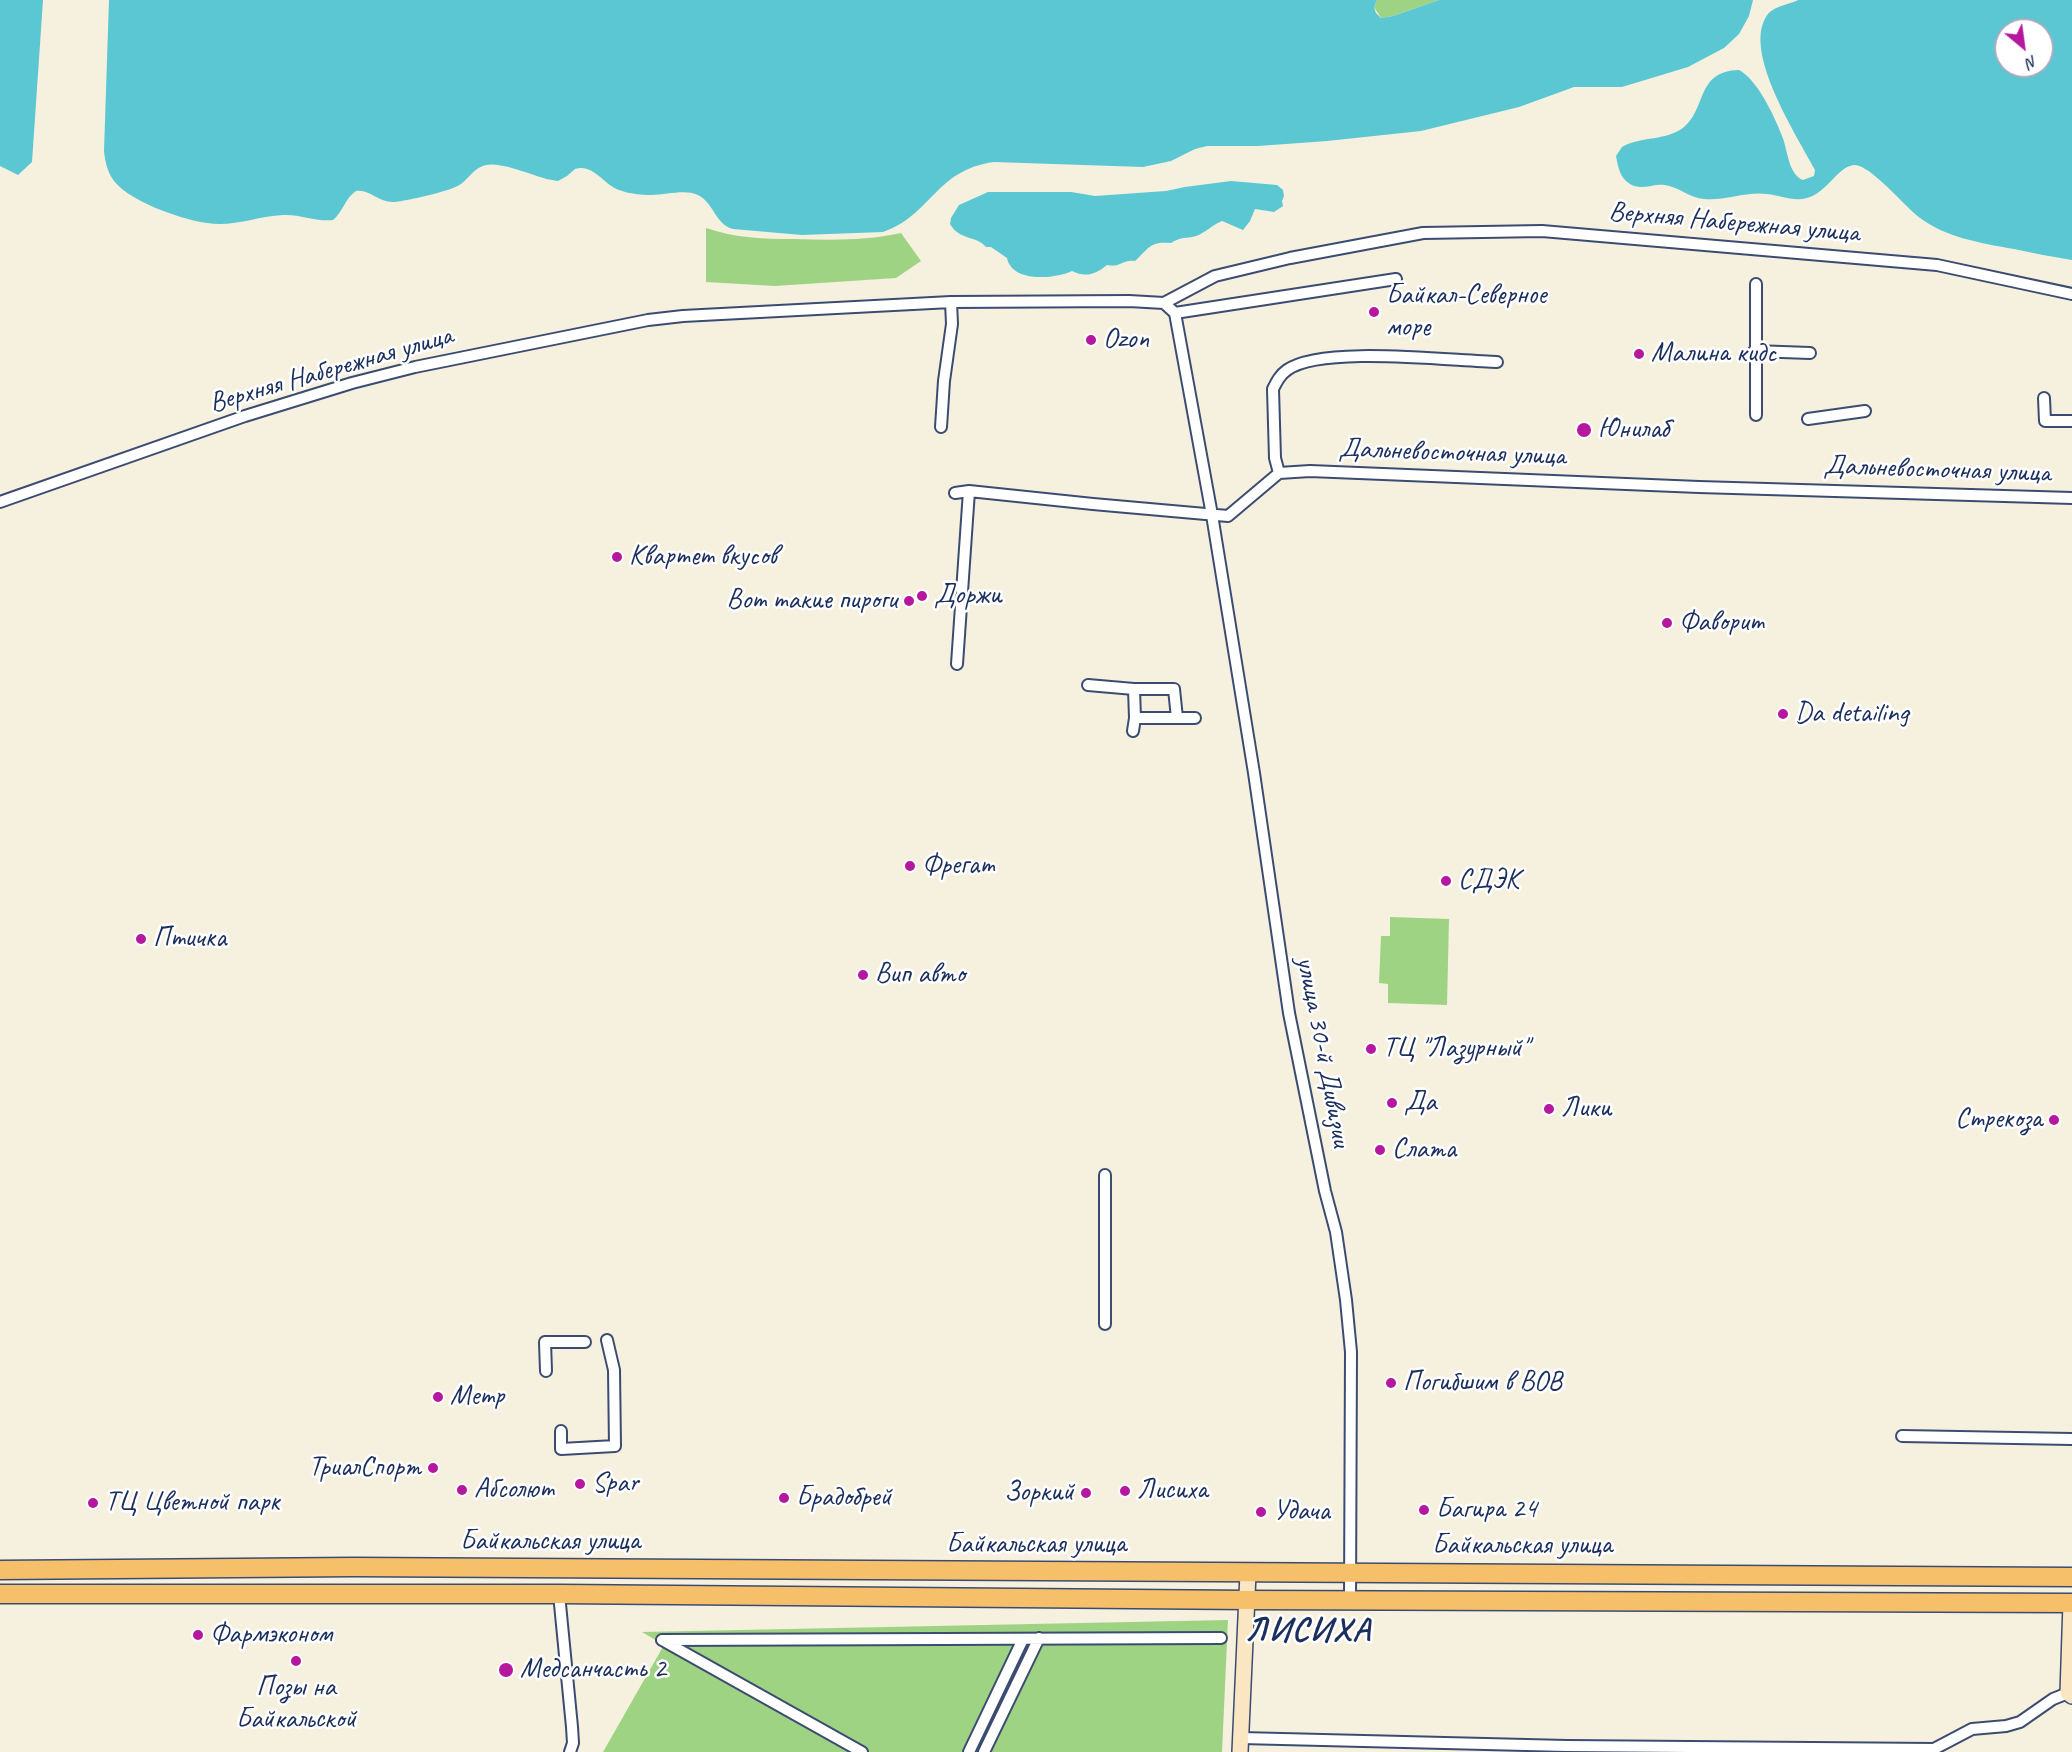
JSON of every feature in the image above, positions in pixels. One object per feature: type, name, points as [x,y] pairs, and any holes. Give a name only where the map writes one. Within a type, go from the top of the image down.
[{"type":"main road","name":"Байкальская улица","points":[[0,1570],[366,1568],[2072,1577]]},
{"type":"main road","points":[[1240,1745],[1248,1574]]},
{"type":"main road","name":"Байкальская улица","points":[[0,1594],[559,1594],[1248,1600],[2072,1603]]},
{"type":"main road","points":[[2070,1695],[2072,1603]]},
{"type":"street","name":"Верхняя Набережная улица","points":[[0,502],[245,416],[352,383],[415,367],[639,322],[683,316],[951,302],[1164,303],[1215,276],[1290,258],[1423,233],[1554,232],[1937,265],[2072,294]]},
{"type":"street","points":[[1164,303],[1175,313],[1396,279]]},
{"type":"street","points":[[1756,284],[1756,415]]},
{"type":"street","points":[[941,427],[944,381],[952,324],[951,302]]},
{"type":"street","name":"улица 30-й Дивизии","points":[[1175,313],[1212,514],[1257,792],[1289,1013],[1325,1191],[1336,1232],[1346,1300],[1351,1352],[1350,1600]]},
{"type":"street","points":[[1755,351],[1810,353]]},
{"type":"street","points":[[955,494],[969,490],[1228,516],[1279,473],[1275,458],[1273,388],[1278,378],[1288,369],[1321,358],[1413,356],[1497,362]]},
{"type":"street","points":[[2044,398],[2045,421],[2072,421]]},
{"type":"street","points":[[1808,419],[1865,411]]},
{"type":"street","name":"Дальневосточная улица","points":[[1279,473],[1310,471],[1699,487],[2072,498]]},
{"type":"street","points":[[957,664],[969,490]]},
{"type":"street","points":[[1088,685],[1134,689],[1174,689],[1177,718]]},
{"type":"street","points":[[1133,731],[1134,689]]},
{"type":"street","points":[[1135,718],[1195,718]]},
{"type":"street","points":[[1105,1174],[1105,1324]]},
{"type":"street","points":[[561,1431],[561,1449],[615,1446],[614,1370],[607,1340]]},
{"type":"street","points":[[546,1371],[545,1342],[585,1342]]},
{"type":"street","points":[[1902,1436],[2072,1439]]},
{"type":"street","points":[[559,1594],[572,1735],[570,1752]]},
{"type":"street","points":[[984,1752],[1039,1638]]},
{"type":"street","points":[[862,1752],[662,1640],[1221,1638]]},
{"type":"street","points":[[969,1752],[1023,1639]]},
{"type":"street","points":[[1240,1745],[1934,1749],[1972,1729],[2006,1726],[2020,1722],[2053,1699],[2070,1695]]},
{"type":"green space","points":[[1377,0],[1439,0],[1381,18],[1374,7]]},
{"type":"green space","points":[[706,228],[739,236],[772,239],[848,239],[901,233],[921,261],[896,278],[775,286],[706,282]]},
{"type":"green space","points":[[1390,917],[1449,919],[1447,1005],[1388,1003],[1388,984],[1379,983],[1381,936],[1390,936]]},
{"type":"green space","points":[[1228,1620],[1222,1752],[603,1752],[664,1645],[642,1632]]},
{"type":"water","points":[[0,0],[43,0],[32,162],[18,175],[0,166]]},
{"type":"water","points":[[109,0],[1377,0],[1374,7],[1381,18],[1439,0],[1753,0],[1749,16],[1739,34],[1724,48],[1688,67],[1622,87],[1574,87],[1519,107],[1421,131],[1258,146],[1207,146],[1195,149],[1171,161],[1143,167],[994,162],[959,174],[946,183],[913,215],[883,232],[802,235],[733,229],[722,223],[708,203],[693,193],[652,195],[627,192],[619,190],[593,172],[581,168],[575,169],[558,181],[493,164],[479,168],[456,187],[408,200],[389,202],[366,192],[356,191],[333,220],[283,215],[219,224],[163,211],[122,189],[114,181],[107,167],[104,151]]},
{"type":"water","points":[[1798,0],[2072,0],[2072,260],[1977,242],[1941,230],[1920,218],[1861,166],[1854,165],[1842,170],[1820,191],[1802,199],[1759,193],[1704,199],[1670,186],[1639,187],[1627,182],[1620,172],[1616,156],[1622,147],[1637,141],[1662,137],[1684,127],[1691,119],[1709,83],[1725,72],[1739,70],[1752,81],[1770,109],[1794,173],[1803,180],[1814,176],[1815,170],[1776,95],[1762,52],[1761,33],[1766,17],[1776,8]]},
{"type":"water","points":[[1231,181],[1277,185],[1283,190],[1283,206],[1274,212],[1255,209],[1243,230],[1222,221],[1196,236],[1181,238],[1171,243],[1154,244],[1135,261],[1107,265],[1091,274],[1072,271],[1045,277],[1025,275],[1017,272],[1007,258],[991,247],[986,247],[978,241],[963,236],[950,224],[959,205],[988,192],[1071,192],[1095,196],[1166,191]]},
{"type":"place","name":"Байкал-Северное море","points":[[1374,312]]},
{"type":"place","name":"Ozon","points":[[1091,340]]},
{"type":"place","name":"Малина кидс","points":[[1639,354]]},
{"type":"place","name":"Юнилаб","points":[[1584,430]]},
{"type":"place","name":"Квартет вкусов","points":[[617,557]]},
{"type":"place","name":"Доржи","points":[[922,596]]},
{"type":"place","name":"Вот такие пироги","points":[[909,601]]},
{"type":"place","name":"Фаворит","points":[[1667,623]]},
{"type":"place","name":"Da detailing","points":[[1783,714]]},
{"type":"place","name":"Фрегат","points":[[910,866]]},
{"type":"place","name":"СДЭК","points":[[1446,881]]},
{"type":"place","name":"Птичка","points":[[141,939]]},
{"type":"place","name":"Вип авто","points":[[863,975]]},
{"type":"place","name":"ТЦ \"Лазурный\"","points":[[1371,1049]]},
{"type":"place","name":"Да","points":[[1392,1103]]},
{"type":"place","name":"Лики","points":[[1549,1109]]},
{"type":"place","name":"Стрекоза","points":[[2054,1120]]},
{"type":"place","name":"Слата","points":[[1380,1150]]},
{"type":"place","name":"Погибшим в ВОВ","points":[[1391,1383]]},
{"type":"place","name":"Метр","points":[[438,1397]]},
{"type":"place","name":"ТриалСпорт","points":[[433,1468]]},
{"type":"place","name":"Spar","points":[[580,1484]]},
{"type":"place","name":"Абсолют","points":[[462,1490]]},
{"type":"place","name":"Лисиха","points":[[1125,1491]]},
{"type":"place","name":"Зоркий","points":[[1086,1493]]},
{"type":"place","name":"Брадобрей","points":[[784,1498]]},
{"type":"place","name":"ТЦ Цветной парк","points":[[93,1503]]},
{"type":"place","name":"Багира 24","points":[[1424,1510]]},
{"type":"place","name":"Удача","points":[[1261,1512]]},
{"type":"place","name":"Фармэконом","points":[[198,1635]]},
{"type":"place","name":"Позы на Байкальской","points":[[296,1661]]},
{"type":"place","name":"Медсанчасть 2","points":[[506,1670]]},
{"type":"district","name":"ЛИСИХА","points":[[1308,1631]]}]
